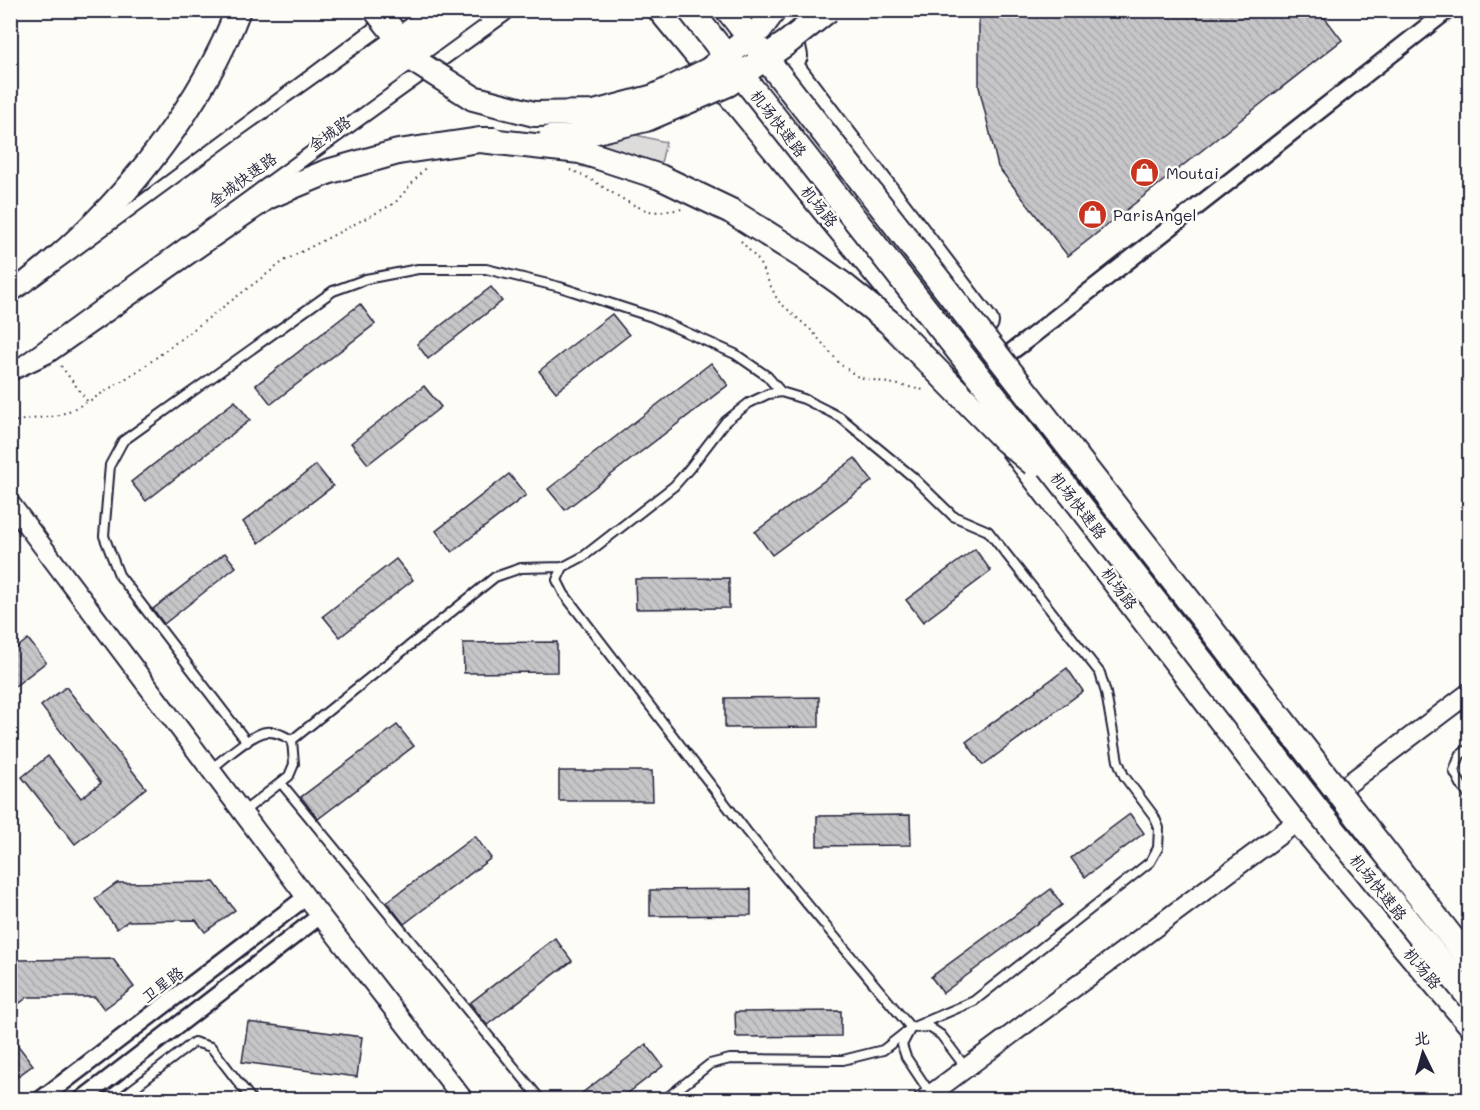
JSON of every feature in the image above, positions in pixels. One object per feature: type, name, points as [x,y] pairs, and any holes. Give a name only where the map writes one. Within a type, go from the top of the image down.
[{"type":"main road","points":[[10,297],[54,261],[100,218],[156,154],[202,84],[238,10]]},
{"type":"main road","points":[[376,10],[418,63],[473,98],[534,114],[594,113],[654,97],[709,70],[760,29],[774,10]]},
{"type":"main road","points":[[10,308],[409,10]]},
{"type":"main road","points":[[250,146],[426,10]]},
{"type":"main road","name":"金城快速路","points":[[10,322],[250,146],[441,10]]},
{"type":"main road","name":"金城快速路","points":[[10,347],[473,10]]},
{"type":"main road","name":"金城路","points":[[10,362],[501,10]]},
{"type":"main road","name":"机场路","points":[[660,10],[909,314],[1298,821],[1470,1024]]},
{"type":"main road","name":"机场快速路","points":[[690,10],[1319,812],[1470,998]]},
{"type":"main road","name":"机场快速路","points":[[728,10],[1470,961]]},
{"type":"main road","points":[[748,10],[1344,787],[1470,944]]},
{"type":"main road","points":[[785,10],[794,53],[805,84]]},
{"type":"main road","points":[[10,368],[46,351],[267,197],[327,172],[398,152],[480,140],[572,137],[646,119],[728,84],[788,42],[828,10]]},
{"type":"main road","points":[[480,140],[580,151],[660,177],[731,212],[842,284],[889,322],[1005,440],[1076,500]]},
{"type":"street","points":[[965,386],[1448,10]]},
{"type":"street","points":[[10,503],[306,897],[464,1100]]},
{"type":"street","points":[[927,1097],[1470,692]]},
{"type":"street","name":"卫星路","points":[[40,1100],[306,897]]},
{"type":"street","points":[[81,1100],[321,915]]},
{"type":"lane","points":[[247,742],[118,575],[104,536],[110,465],[123,441],[333,291],[366,279],[418,269],[486,269],[560,287],[652,317],[735,354],[767,376],[781,392]]},
{"type":"lane","points":[[292,740],[495,577],[521,568],[563,567],[584,556],[674,486],[726,421],[749,403],[768,394],[781,392],[804,399],[840,417],[913,477],[953,516],[988,531],[1100,673],[1106,693],[1118,761],[1124,776],[1154,816],[1159,828],[1158,848],[1150,862],[974,1001],[911,1028],[883,1050],[843,1060],[730,1059],[710,1064],[664,1100]]},
{"type":"lane","points":[[563,567],[557,580],[564,594],[747,832],[911,1028]]},
{"type":"lane","points":[[210,769],[256,735],[267,732],[279,733],[292,740]]},
{"type":"lane","points":[[243,812],[289,776],[294,764],[292,740]]},
{"type":"lane","points":[[1470,748],[1460,755],[1454,771],[1470,796]]},
{"type":"lane","points":[[281,783],[541,1100]]},
{"type":"lane","points":[[911,1028],[929,1027],[941,1035],[966,1068]]},
{"type":"lane","points":[[911,1028],[902,1045],[927,1097]]},
{"type":"lane","points":[[118,1100],[194,1042],[211,1047],[252,1100]]},
{"type":"path","points":[[61,366],[88,402]]},
{"type":"shaded area","points":[[590,124],[666,142],[656,184],[580,166]]},
{"type":"building","points":[[979,10],[1319,10],[1342,40],[1068,256],[998,167],[979,87]]},
{"type":"building","points":[[491,287],[502,301],[428,359],[417,344]]},
{"type":"building","points":[[360,304],[375,324],[271,404],[256,385]]},
{"type":"building","points":[[612,314],[629,335],[556,392],[539,371]]},
{"type":"building","points":[[711,363],[728,385],[565,510],[548,489]]},
{"type":"building","points":[[424,386],[441,407],[368,464],[351,443]]},
{"type":"building","points":[[235,401],[250,420],[146,501],[131,482]]},
{"type":"building","points":[[855,458],[872,481],[772,555],[755,532]]},
{"type":"building","points":[[316,465],[333,486],[259,543],[243,522]]},
{"type":"building","points":[[509,474],[526,495],[452,552],[436,531]]},
{"type":"building","points":[[975,549],[991,571],[923,622],[906,600]]},
{"type":"building","points":[[225,553],[236,567],[164,624],[153,609]]},
{"type":"building","points":[[396,559],[413,580],[340,637],[323,616]]},
{"type":"building","points":[[729,578],[729,608],[636,609],[635,579]]},
{"type":"building","points":[[28,639],[46,662],[10,690],[10,653]]},
{"type":"building","points":[[557,642],[557,672],[464,673],[463,643]]},
{"type":"building","points":[[1067,668],[1083,691],[983,765],[966,742]]},
{"type":"building","points":[[66,687],[146,788],[75,844],[22,777],[48,756],[81,798],[101,783],[41,706]]},
{"type":"building","points":[[819,697],[819,727],[725,728],[725,698]]},
{"type":"building","points":[[397,725],[414,746],[318,819],[301,797]]},
{"type":"building","points":[[559,771],[652,771],[653,801],[559,801]]},
{"type":"building","points":[[1130,814],[1144,833],[1085,877],[1071,858]]},
{"type":"building","points":[[910,815],[911,845],[817,846],[817,816]]},
{"type":"building","points":[[475,836],[491,858],[404,924],[387,902]]},
{"type":"building","points":[[214,882],[235,910],[205,932],[196,920],[128,921],[117,929],[95,899],[117,883]]},
{"type":"building","points":[[751,889],[751,915],[650,916],[650,890]]},
{"type":"building","points":[[1051,889],[1062,905],[943,993],[931,977]]},
{"type":"building","points":[[555,938],[572,961],[487,1025],[470,1003]]},
{"type":"building","points":[[113,959],[134,987],[104,1009],[95,997],[28,997],[17,1005],[10,997],[10,964],[17,960]]},
{"type":"building","points":[[841,1011],[841,1036],[736,1037],[735,1012]]},
{"type":"building","points":[[248,1022],[362,1037],[357,1077],[242,1062]]},
{"type":"building","points":[[10,1035],[33,1065],[10,1082]]},
{"type":"building","points":[[646,1044],[663,1066],[619,1100],[573,1100]]},
{"type":"place","name":"Moutai","points":[[1145,172]]},
{"type":"place","name":"ParisAngel","points":[[1092,214]]}]
